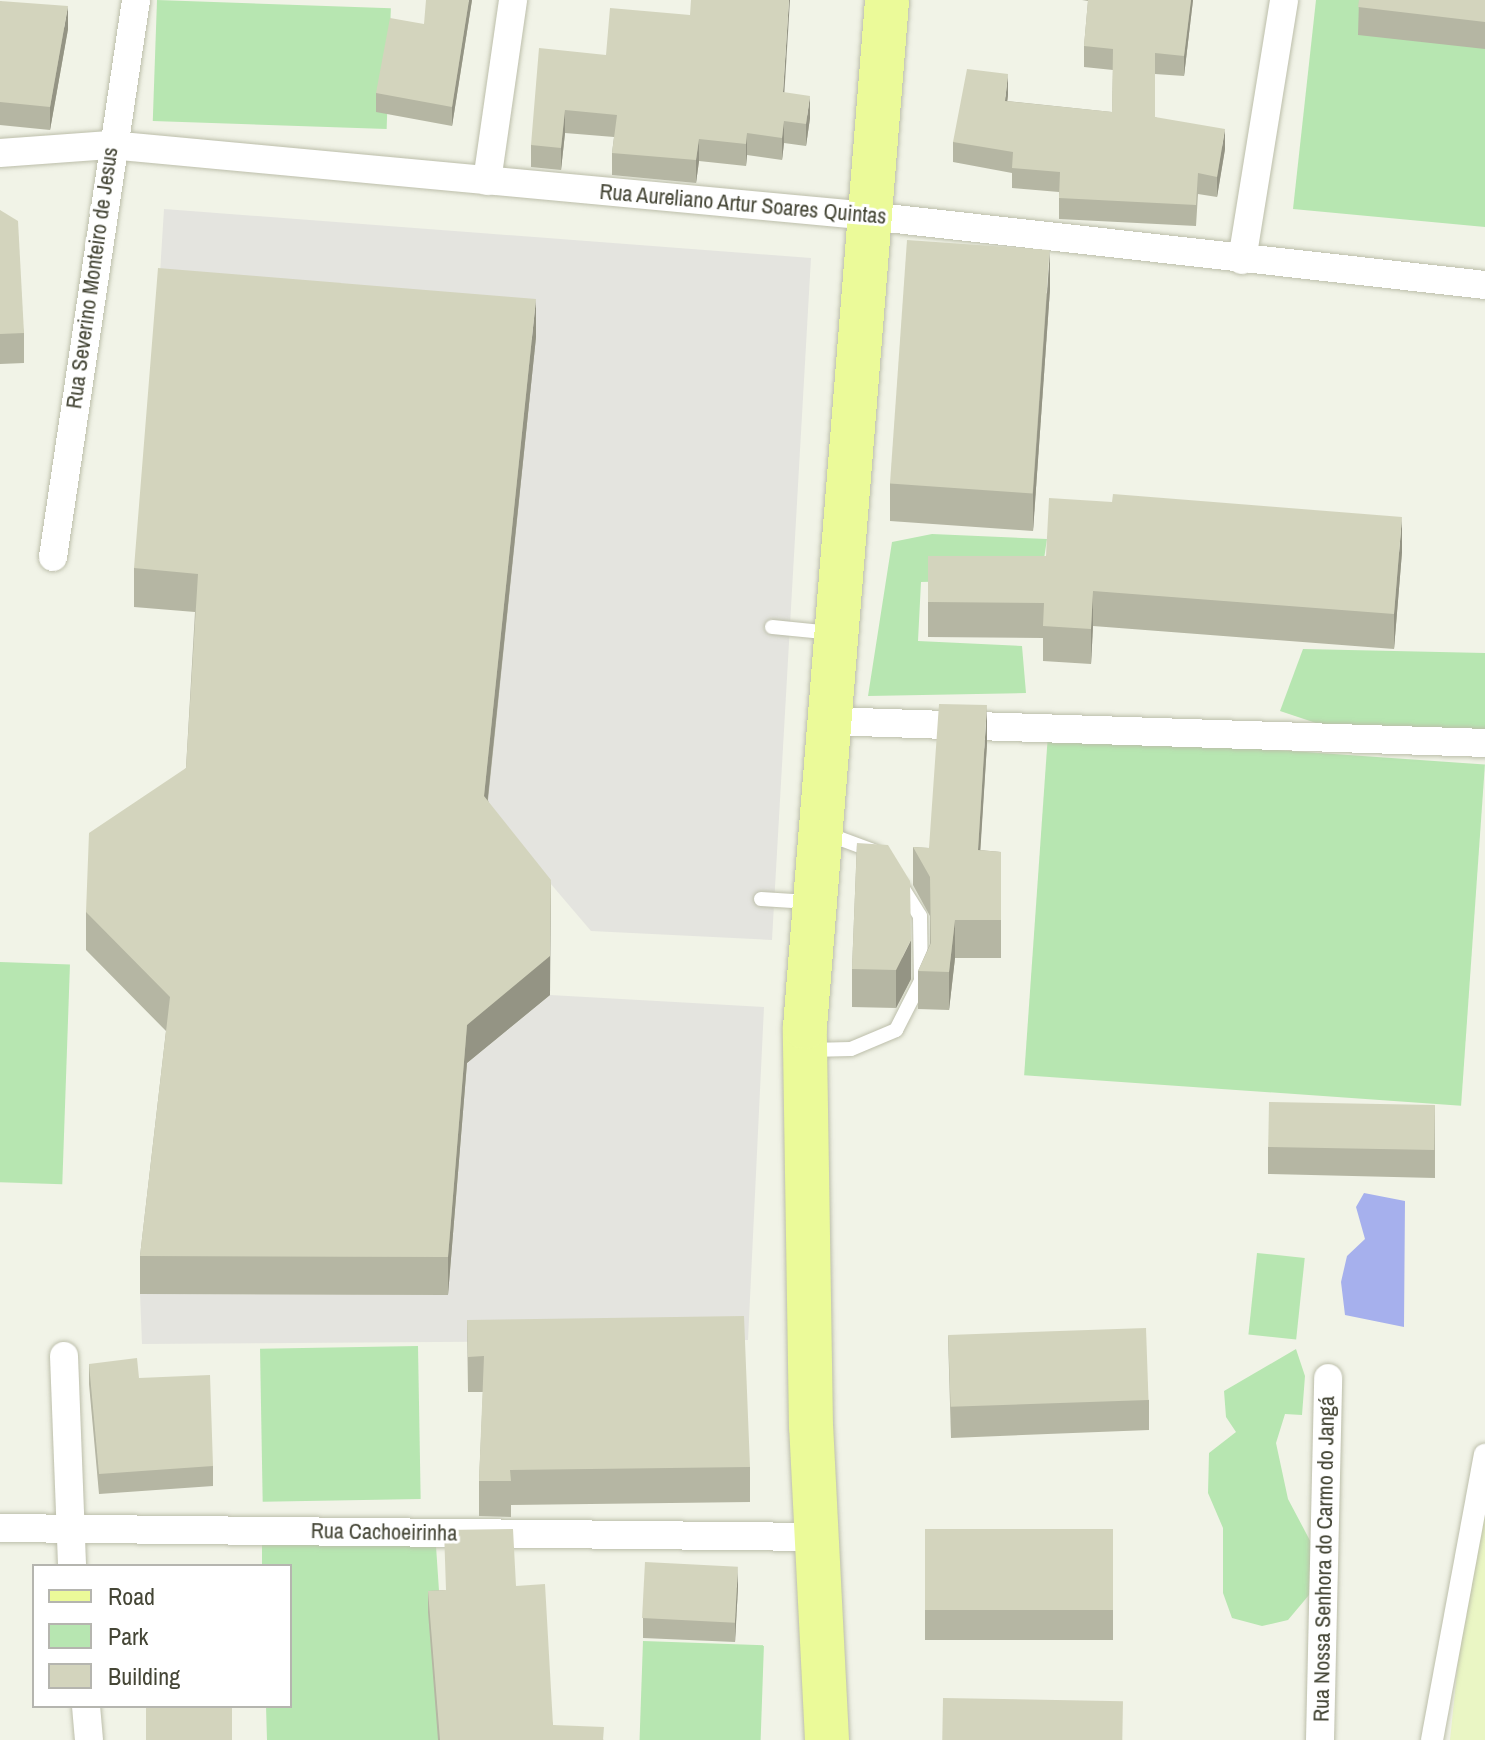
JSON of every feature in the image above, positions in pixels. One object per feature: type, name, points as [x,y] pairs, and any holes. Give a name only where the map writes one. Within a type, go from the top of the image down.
[{"type":"main road","points":[[827,1740],[816,1537],[806,1050],[827,721],[887,0]]},
{"type":"street","name":"Rua Severino Monteiro de Jesus","points":[[53,557],[110,145],[136,0]]},
{"type":"street","points":[[487,181],[513,0]]},
{"type":"street","points":[[1242,260],[1284,0]]},
{"type":"street","name":"Rua Aureliano Artur Soares Quintas","points":[[0,153],[110,145],[869,216],[1485,285]]},
{"type":"street","points":[[827,721],[1485,743]]},
{"type":"street","points":[[64,1356],[72,1564]]},
{"type":"street","name":"Rua Nossa Senhora do Carmo do Jangá","points":[[1320,1740],[1328,1378]]},
{"type":"street","points":[[1432,1740],[1485,1455]]},
{"type":"street","name":"Rua Cachoeirinha","points":[[0,1528],[816,1537]]},
{"type":"street","points":[[86,1708],[89,1740]]},
{"type":"lane","points":[[772,627],[834,633]]},
{"type":"lane","points":[[806,1050],[851,1049],[896,1030],[921,981],[920,916],[883,857],[852,837],[819,832]]},
{"type":"lane","points":[[761,899],[814,902]]},
{"type":"green space","points":[[157,0],[391,8],[387,129],[153,121]]},
{"type":"green space","points":[[1316,0],[1485,0],[1485,227],[1293,209]]},
{"type":"green space","points":[[932,534],[1047,539],[1041,579],[921,582],[918,641],[1022,646],[1026,693],[868,696],[892,542]]},
{"type":"green space","points":[[1303,649],[1485,653],[1485,731],[1319,724],[1280,711]]},
{"type":"green space","points":[[1048,734],[1485,765],[1461,1106],[1024,1075]]},
{"type":"green space","points":[[0,962],[70,964],[62,1184],[0,1182]]},
{"type":"green space","points":[[1257,1253],[1305,1258],[1296,1340],[1248,1335]]},
{"type":"green space","points":[[418,1346],[421,1499],[263,1502],[260,1349]]},
{"type":"green space","points":[[1296,1349],[1305,1376],[1302,1415],[1285,1414],[1276,1443],[1288,1499],[1315,1550],[1309,1595],[1288,1620],[1262,1626],[1232,1618],[1223,1593],[1223,1528],[1208,1493],[1209,1453],[1236,1432],[1226,1417],[1224,1391]]},
{"type":"green space","points":[[262,1543],[436,1546],[449,1740],[267,1740],[266,1708],[292,1708],[292,1564],[262,1564]]},
{"type":"green space","points":[[643,1641],[764,1645],[761,1740],[640,1740]]},
{"type":"sand","points":[[1485,1450],[1485,1740],[1450,1740],[1471,1538]]},
{"type":"shaded area","points":[[164,209],[811,258],[772,940],[591,931],[487,809],[158,306]]},
{"type":"shaded area","points":[[550,995],[764,1007],[748,1340],[142,1344],[140,1294],[448,1295],[467,1063]]},
{"type":"water","points":[[1364,1193],[1405,1201],[1404,1327],[1345,1315],[1341,1282],[1347,1256],[1365,1239],[1356,1207]]},
{"type":"building","points":[[426,0],[469,0],[452,107],[376,93],[390,18],[424,24]]},
{"type":"building","points":[[691,0],[789,0],[783,92],[810,96],[806,124],[784,121],[782,138],[747,133],[746,144],[699,139],[696,160],[612,153],[617,115],[565,110],[561,148],[531,145],[539,48],[606,55],[610,8],[690,15]]},
{"type":"building","points":[[1088,0],[1191,0],[1184,56],[1155,53],[1155,117],[1225,129],[1217,177],[1198,173],[1196,205],[1059,198],[1060,172],[1012,168],[1013,152],[953,142],[967,69],[1008,74],[1005,101],[1112,112],[1113,49],[1084,46]]},
{"type":"building","points":[[1359,0],[1485,0],[1485,22],[1358,7]]},
{"type":"building","points":[[0,1],[68,6],[50,107],[0,102]]},
{"type":"building","points":[[0,210],[18,221],[24,333],[0,334]]},
{"type":"building","points":[[907,240],[1050,250],[1033,493],[890,483]]},
{"type":"building","points":[[158,268],[536,299],[484,796],[551,880],[550,956],[467,1025],[448,1257],[140,1256],[170,997],[86,912],[89,833],[186,768],[198,574],[134,568]]},
{"type":"building","points":[[1113,494],[1402,517],[1394,614],[1093,591],[1091,629],[1043,626],[1044,603],[928,602],[928,556],[1046,556],[1049,498],[1112,502]]},
{"type":"building","points":[[939,704],[987,705],[978,850],[1001,852],[1001,920],[955,920],[949,972],[918,971],[931,943],[930,877],[913,847],[929,848]]},
{"type":"building","points":[[857,843],[888,845],[910,881],[911,940],[896,970],[852,969]]},
{"type":"building","points":[[1269,1102],[1435,1105],[1434,1150],[1268,1147]]},
{"type":"building","points":[[744,1316],[750,1467],[510,1470],[511,1481],[479,1481],[484,1356],[468,1357],[467,1320]]},
{"type":"building","points":[[1146,1328],[1149,1400],[951,1407],[948,1335]]},
{"type":"building","points":[[137,1358],[139,1378],[210,1375],[213,1466],[99,1474],[89,1364]]},
{"type":"building","points":[[513,1529],[516,1586],[545,1584],[553,1725],[604,1727],[603,1740],[440,1740],[428,1591],[446,1590],[444,1530]]},
{"type":"building","points":[[925,1529],[1113,1529],[1113,1610],[925,1610]]},
{"type":"building","points":[[645,1562],[738,1567],[735,1623],[642,1618]]},
{"type":"building","points":[[943,1698],[1123,1701],[1122,1740],[942,1740]]},
{"type":"building","points":[[146,1708],[232,1708],[232,1740],[146,1740]]}]
